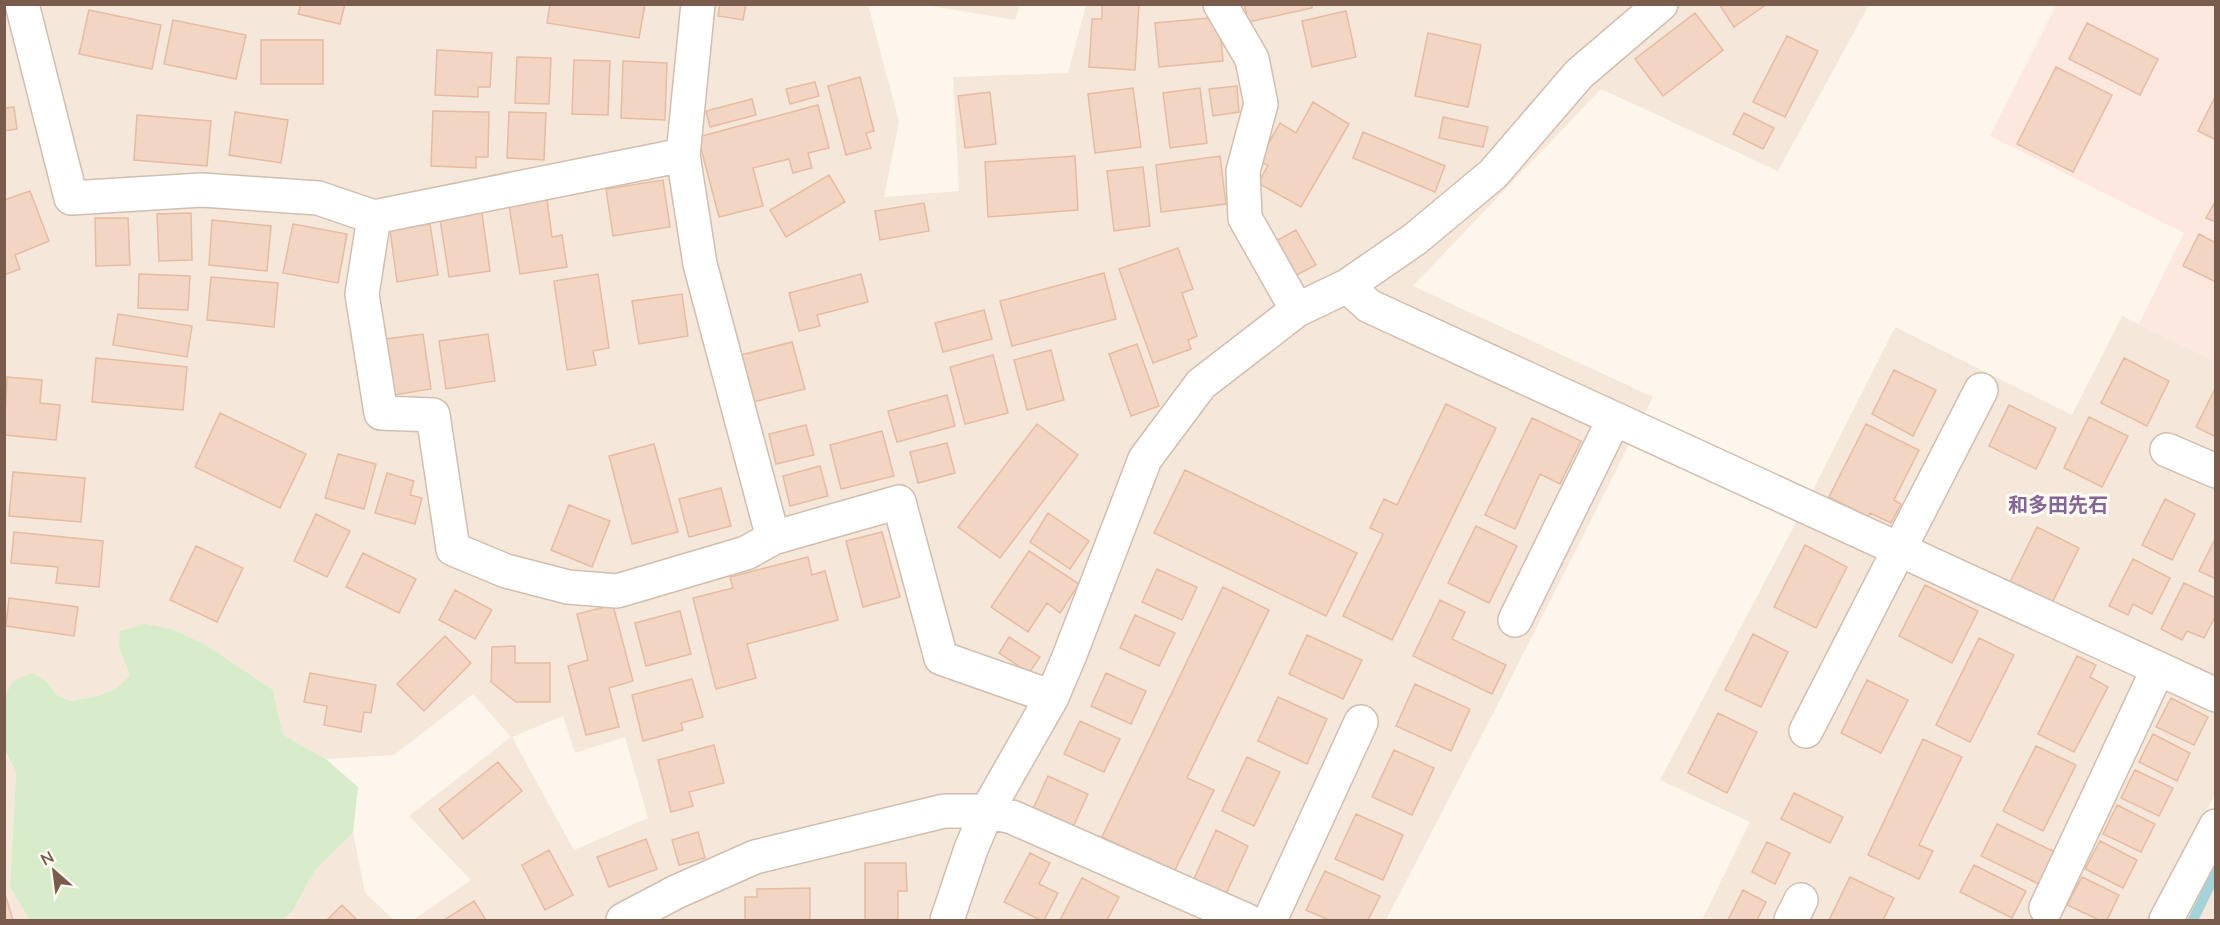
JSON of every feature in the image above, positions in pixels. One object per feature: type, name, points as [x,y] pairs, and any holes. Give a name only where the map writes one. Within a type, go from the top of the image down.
[{"type":"street","points":[[22,4],[71,198],[202,190],[318,198],[374,217],[683,155]]},
{"type":"street","points":[[698,4],[683,155],[700,264],[773,538]]},
{"type":"street","points":[[1220,4],[1251,59],[1261,104],[1243,171],[1245,218],[1297,310]]},
{"type":"street","points":[[947,921],[971,849],[987,811],[1052,697],[1070,657],[1145,459],[1201,384],[1297,310],[1347,286],[1415,239],[1493,174],[1579,74],[1661,4]]},
{"type":"street","points":[[374,217],[362,294],[381,413],[433,415],[453,549],[506,571],[568,587],[617,591],[746,553],[773,538],[898,502],[940,658],[1052,697]]},
{"type":"street","points":[[1347,286],[1369,306],[2216,695]]},
{"type":"street","points":[[1806,731],[1981,390]]},
{"type":"street","points":[[1515,620],[1614,419]]},
{"type":"street","points":[[2167,450],[2216,471]]},
{"type":"street","points":[[2046,908],[2158,669]]},
{"type":"street","points":[[1270,921],[1361,722]]},
{"type":"street","points":[[623,921],[676,892],[755,858],[944,811],[987,811],[1012,817],[1246,921]]},
{"type":"street","points":[[2166,921],[2216,826]]},
{"type":"shaded area","points":[[925,4],[1020,5],[1015,20]]},
{"type":"shaded area","points":[[5,5],[868,5],[899,122],[884,197],[959,191],[953,77],[1068,73],[1086,5],[1869,5],[1778,171],[1601,89],[1413,286],[1653,397],[1386,920],[413,920],[471,880],[409,816],[511,737],[473,694],[394,755],[326,759],[283,735],[273,690],[206,645],[175,630],[119,648],[130,677],[115,689],[97,696],[71,701],[57,695],[46,681],[13,681],[5,698]],"holes":[[[563,716],[575,753],[625,737],[648,818],[574,850],[512,737]]]},
{"type":"shaded area","points":[[2056,5],[2215,5],[2215,361],[2139,324],[2184,233],[1990,136]]},
{"type":"shaded area","points":[[2122,316],[2215,361],[2216,792],[2204,815],[2215,820],[2215,920],[1702,920],[1750,822],[1660,780],[1810,496],[1895,327],[2072,415]]},
{"type":"shaded area","points":[[4,751],[16,772],[10,886],[30,920],[5,920]]},
{"type":"shaded area","points":[[353,833],[365,893],[394,920],[282,920],[291,913],[316,869]]},
{"type":"green space","points":[[145,624],[175,630],[206,645],[273,690],[283,735],[326,759],[358,787],[353,833],[316,869],[291,913],[282,920],[30,920],[10,887],[16,772],[5,751],[4,698],[13,681],[32,673],[46,681],[57,695],[71,701],[98,696],[115,689],[130,676],[119,648],[120,631]]},
{"type":"building","points":[[301,4],[345,4],[340,24],[298,14]]},
{"type":"building","points":[[550,4],[645,4],[639,38],[547,23]]},
{"type":"building","points":[[720,4],[746,4],[743,20],[718,16]]},
{"type":"building","points":[[1102,4],[1139,4],[1135,70],[1089,67],[1092,19],[1102,19]]},
{"type":"building","points":[[1244,4],[1312,4],[1312,8],[1248,22]]},
{"type":"building","points":[[1719,4],[1767,4],[1734,27]]},
{"type":"building","points":[[89,10],[161,25],[152,69],[79,54]]},
{"type":"building","points":[[1346,11],[1356,57],[1312,67],[1302,21]]},
{"type":"building","points":[[1695,13],[1723,50],[1663,96],[1635,59]]},
{"type":"building","points":[[1219,17],[1223,61],[1159,67],[1155,23]]},
{"type":"building","points":[[173,20],[246,35],[236,79],[164,64]]},
{"type":"building","points":[[2087,23],[2158,59],[2140,95],[2069,59]]},
{"type":"building","points":[[1428,33],[1481,45],[1468,107],[1415,96]]},
{"type":"building","points":[[1787,36],[1818,51],[1785,117],[1753,102]]},
{"type":"building","points":[[261,40],[323,40],[323,84],[261,84]]},
{"type":"building","points":[[437,50],[492,53],[490,87],[478,87],[478,97],[435,95]]},
{"type":"building","points":[[517,57],[551,58],[549,104],[515,103]]},
{"type":"building","points":[[574,60],[610,61],[608,115],[572,114]]},
{"type":"building","points":[[623,61],[667,63],[665,120],[621,118]]},
{"type":"building","points":[[2056,67],[2112,95],[2073,172],[2017,144]]},
{"type":"building","points":[[860,77],[874,131],[866,133],[871,148],[846,155],[828,86]]},
{"type":"building","points":[[815,82],[819,96],[790,104],[786,89]]},
{"type":"building","points":[[1237,86],[1239,112],[1213,116],[1209,89]]},
{"type":"building","points":[[1133,88],[1141,147],[1095,153],[1088,94]]},
{"type":"building","points":[[1200,88],[1207,143],[1170,148],[1163,93]]},
{"type":"building","points":[[990,92],[996,144],[965,148],[958,96]]},
{"type":"building","points":[[2216,95],[2216,140],[2198,131]]},
{"type":"building","points":[[752,99],[756,115],[710,127],[706,111]]},
{"type":"building","points":[[1313,102],[1349,124],[1301,207],[1258,183],[1268,166],[1259,160],[1280,123],[1296,133]]},
{"type":"building","points":[[818,105],[829,148],[808,153],[812,168],[793,173],[789,159],[753,168],[763,206],[719,217],[698,137]]},
{"type":"building","points":[[14,107],[17,129],[4,131],[4,108]]},
{"type":"building","points":[[433,111],[489,112],[488,157],[476,157],[476,168],[431,166]]},
{"type":"building","points":[[235,112],[288,120],[281,163],[229,155]]},
{"type":"building","points":[[509,112],[546,113],[544,160],[507,158]]},
{"type":"building","points":[[1744,113],[1774,128],[1763,149],[1733,134]]},
{"type":"building","points":[[137,115],[211,121],[207,166],[134,160]]},
{"type":"building","points":[[1443,117],[1488,127],[1483,147],[1439,138]]},
{"type":"building","points":[[1363,132],[1445,166],[1435,192],[1353,158]]},
{"type":"building","points":[[1075,156],[1078,210],[988,217],[985,162]]},
{"type":"building","points":[[1220,156],[1226,204],[1161,212],[1156,165]]},
{"type":"building","points":[[1143,167],[1150,226],[1114,231],[1107,171]]},
{"type":"building","points":[[829,175],[845,202],[786,237],[770,210]]},
{"type":"building","points":[[663,180],[670,227],[613,236],[606,189]]},
{"type":"building","points":[[30,191],[49,241],[15,255],[20,269],[4,275],[4,200]]},
{"type":"building","points":[[547,199],[552,237],[562,235],[567,267],[520,274],[509,205]]},
{"type":"building","points":[[2216,200],[2216,222],[2206,218]]},
{"type":"building","points":[[924,203],[929,231],[880,240],[875,211]]},
{"type":"building","points":[[191,213],[192,260],[159,261],[157,214]]},
{"type":"building","points":[[482,213],[490,271],[449,277],[440,219]]},
{"type":"building","points":[[95,218],[128,218],[130,265],[96,266]]},
{"type":"building","points":[[212,220],[271,226],[267,271],[209,265]]},
{"type":"building","points":[[293,224],[347,234],[338,283],[283,273]]},
{"type":"building","points":[[430,224],[438,275],[397,282],[390,230]]},
{"type":"building","points":[[1296,230],[1316,265],[1293,277],[1274,242]]},
{"type":"building","points":[[2199,234],[2216,243],[2216,282],[2183,266]]},
{"type":"building","points":[[1178,248],[1193,289],[1182,293],[1197,336],[1188,340],[1191,349],[1153,363],[1119,269]]},
{"type":"building","points":[[1104,273],[1116,319],[1012,346],[1000,301]]},
{"type":"building","points":[[139,274],[190,276],[188,310],[138,308]]},
{"type":"building","points":[[598,274],[609,348],[593,351],[596,365],[567,370],[554,281]]},
{"type":"building","points":[[861,274],[868,302],[817,315],[820,326],[799,331],[789,293]]},
{"type":"building","points":[[211,277],[278,283],[274,327],[207,320]]},
{"type":"building","points":[[682,294],[688,336],[639,344],[632,301]]},
{"type":"building","points":[[984,310],[992,339],[943,352],[935,323]]},
{"type":"building","points":[[118,314],[192,326],[187,357],[113,345]]},
{"type":"building","points":[[423,334],[431,389],[394,395],[386,339]]},
{"type":"building","points":[[488,334],[495,381],[446,389],[439,341]]},
{"type":"building","points":[[792,342],[805,389],[749,403],[737,356]]},
{"type":"building","points":[[1137,344],[1159,406],[1131,416],[1109,354]]},
{"type":"building","points":[[1051,350],[1064,400],[1027,410],[1014,360]]},
{"type":"building","points":[[993,355],[1008,413],[965,424],[950,367]]},
{"type":"building","points":[[96,358],[187,367],[183,410],[92,402]]},
{"type":"building","points":[[2124,358],[2169,381],[2147,426],[2101,403]]},
{"type":"building","points":[[1894,370],[1936,390],[1913,436],[1872,414]]},
{"type":"building","points":[[7,377],[42,380],[40,403],[60,405],[56,440],[4,435]]},
{"type":"building","points":[[2216,387],[2216,437],[2196,427]]},
{"type":"building","points":[[947,395],[955,426],[897,442],[888,411]]},
{"type":"building","points":[[1446,404],[1496,428],[1392,640],[1343,616],[1383,534],[1370,528],[1384,499],[1397,505]]},
{"type":"building","points":[[2009,405],[2056,428],[2036,469],[1989,446]]},
{"type":"building","points":[[220,413],[306,454],[280,508],[195,467]]},
{"type":"building","points":[[2089,417],[2128,436],[2102,487],[2064,468]]},
{"type":"building","points":[[1532,418],[1581,441],[1560,484],[1540,474],[1515,529],[1485,515]]},
{"type":"building","points":[[1037,424],[1078,455],[1000,558],[958,527]]},
{"type":"building","points":[[1866,424],[1919,450],[1894,500],[1901,504],[1891,523],[1870,513],[1868,517],[1829,497]]},
{"type":"building","points":[[806,425],[814,455],[776,464],[769,434]]},
{"type":"building","points":[[882,431],[894,476],[841,489],[830,445]]},
{"type":"building","points":[[947,443],[955,473],[918,483],[910,452]]},
{"type":"building","points":[[654,444],[678,532],[632,544],[609,456]]},
{"type":"building","points":[[338,454],[376,464],[364,509],[325,498]]},
{"type":"building","points":[[820,466],[828,496],[790,506],[783,476]]},
{"type":"building","points":[[1185,470],[1357,553],[1326,616],[1154,533]]},
{"type":"building","points":[[13,472],[85,478],[81,522],[9,516]]},
{"type":"building","points":[[387,473],[414,481],[410,495],[422,498],[415,524],[375,513]]},
{"type":"building","points":[[721,488],[731,526],[689,537],[679,499]]},
{"type":"building","points":[[2165,499],[2195,514],[2172,560],[2142,545]]},
{"type":"building","points":[[569,505],[610,521],[592,567],[551,550]]},
{"type":"building","points":[[1048,513],[1089,541],[1070,569],[1030,542]]},
{"type":"building","points":[[316,514],[350,531],[327,577],[294,561]]},
{"type":"building","points":[[1476,526],[1517,546],[1489,603],[1448,583]]},
{"type":"building","points":[[2037,527],[2079,548],[2051,605],[2009,584]]},
{"type":"building","points":[[14,532],[103,541],[99,587],[56,583],[58,567],[11,563]]},
{"type":"building","points":[[882,532],[900,597],[863,607],[846,541]]},
{"type":"building","points":[[2216,537],[2216,579],[2199,571]]},
{"type":"building","points":[[1805,545],[1847,567],[1816,628],[1774,607]]},
{"type":"building","points":[[196,546],[243,568],[217,622],[170,600]]},
{"type":"building","points":[[1029,551],[1079,584],[1060,613],[1047,603],[1028,632],[991,607]]},
{"type":"building","points":[[363,553],[416,579],[399,613],[346,587]]},
{"type":"building","points":[[808,557],[812,575],[825,571],[838,620],[747,644],[756,678],[716,689],[693,598],[733,588],[730,577]]},
{"type":"building","points":[[2133,559],[2170,578],[2152,614],[2133,604],[2128,615],[2109,606]]},
{"type":"building","points":[[1157,569],[1197,587],[1182,620],[1142,602]]},
{"type":"building","points":[[2184,583],[2216,598],[2216,615],[2204,638],[2187,631],[2182,640],[2161,629]]},
{"type":"building","points":[[1925,585],[1978,611],[1952,663],[1899,636]]},
{"type":"building","points":[[1223,587],[1269,610],[1187,778],[1214,790],[1174,872],[1102,837]]},
{"type":"building","points":[[455,590],[492,610],[475,639],[439,620]]},
{"type":"building","points":[[9,598],[78,607],[74,636],[6,626]]},
{"type":"building","points":[[1440,600],[1465,612],[1452,639],[1506,665],[1492,694],[1413,656]]},
{"type":"building","points":[[613,605],[633,681],[609,688],[619,727],[586,735],[568,666],[588,660],[577,614]]},
{"type":"building","points":[[680,611],[691,654],[646,666],[635,623]]},
{"type":"building","points":[[1135,615],[1175,633],[1159,666],[1120,648]]},
{"type":"building","points":[[1753,634],[1788,652],[1761,707],[1725,690]]},
{"type":"building","points":[[1307,635],[1362,660],[1343,699],[1289,674]]},
{"type":"building","points":[[445,636],[471,663],[424,711],[397,684]]},
{"type":"building","points":[[1009,637],[1040,657],[1029,673],[999,653]]},
{"type":"building","points":[[1979,638],[2014,655],[1970,742],[1936,725]]},
{"type":"building","points":[[515,646],[515,663],[550,663],[550,702],[516,702],[491,682],[492,647]]},
{"type":"building","points":[[2077,656],[2096,665],[2090,677],[2108,687],[2074,752],[2038,734]]},
{"type":"building","points":[[310,673],[376,685],[371,713],[364,712],[361,732],[324,725],[327,706],[304,702]]},
{"type":"building","points":[[1106,673],[1146,691],[1131,724],[1091,706]]},
{"type":"building","points":[[692,679],[703,717],[681,723],[683,730],[643,741],[632,695]]},
{"type":"building","points":[[1867,680],[1908,700],[1881,753],[1841,733]]},
{"type":"building","points":[[1415,684],[1470,709],[1451,751],[1396,726]]},
{"type":"building","points":[[1278,697],[1327,719],[1307,764],[1258,741]]},
{"type":"building","points":[[2171,698],[2208,717],[2194,745],[2156,727]]},
{"type":"building","points":[[1718,713],[1757,732],[1727,793],[1688,773]]},
{"type":"building","points":[[1080,721],[1120,739],[1104,772],[1064,754]]},
{"type":"building","points":[[2153,734],[2190,753],[2177,781],[2139,762]]},
{"type":"building","points":[[1923,739],[1962,757],[1919,845],[1933,851],[1919,879],[1868,855]]},
{"type":"building","points":[[714,745],[724,783],[689,792],[693,806],[671,812],[658,760]]},
{"type":"building","points":[[2036,746],[2076,765],[2043,831],[2003,811]]},
{"type":"building","points":[[1394,750],[1434,768],[1412,815],[1372,797]]},
{"type":"building","points":[[1247,757],[1280,772],[1254,826],[1222,811]]},
{"type":"building","points":[[498,762],[522,791],[463,839],[439,809]]},
{"type":"building","points":[[2135,770],[2173,788],[2159,816],[2121,798]]},
{"type":"building","points":[[1048,776],[1088,794],[1073,827],[1033,809]]},
{"type":"building","points":[[1794,793],[1843,817],[1830,843],[1781,819]]},
{"type":"building","points":[[2117,805],[2155,824],[2141,852],[2103,834]]},
{"type":"building","points":[[1356,814],[1403,835],[1383,880],[1335,859]]},
{"type":"building","points":[[1997,824],[2057,853],[2041,885],[1981,856]]},
{"type":"building","points":[[1216,830],[1248,846],[1226,894],[1194,879]]},
{"type":"building","points":[[698,832],[705,858],[679,865],[672,840]]},
{"type":"building","points":[[646,839],[657,869],[609,887],[597,857]]},
{"type":"building","points":[[2100,841],[2137,860],[2123,888],[2085,869]]},
{"type":"building","points":[[1767,842],[1790,853],[1775,884],[1752,872]]},
{"type":"building","points":[[549,850],[573,895],[545,910],[522,865]]},
{"type":"building","points":[[1030,853],[1050,863],[1039,884],[1058,893],[1044,920],[1004,902]]},
{"type":"building","points":[[865,863],[906,863],[907,891],[898,891],[898,920],[865,920]]},
{"type":"building","points":[[1974,865],[2026,891],[2012,918],[1960,892]]},
{"type":"building","points":[[1325,871],[1380,896],[1368,920],[1329,920],[1306,910]]},
{"type":"building","points":[[1850,877],[1894,898],[1883,920],[1829,920]]},
{"type":"building","points":[[2082,877],[2119,895],[2107,920],[2099,920],[2067,905]]},
{"type":"building","points":[[1082,878],[1119,897],[1107,920],[1060,920]]},
{"type":"building","points":[[810,888],[810,920],[745,920],[745,897],[757,897],[757,889]]},
{"type":"building","points":[[1743,890],[1766,902],[1757,920],[1728,920]]},
{"type":"building","points":[[4,891],[13,920],[4,920]]},
{"type":"building","points":[[474,901],[486,920],[444,920]]},
{"type":"building","points":[[342,905],[357,920],[327,920]]},
{"type":"waterway","points":[[2193,920],[2216,873]]},
{"type":"district","name":"和多田先石","points":[[2058,504]]}]
